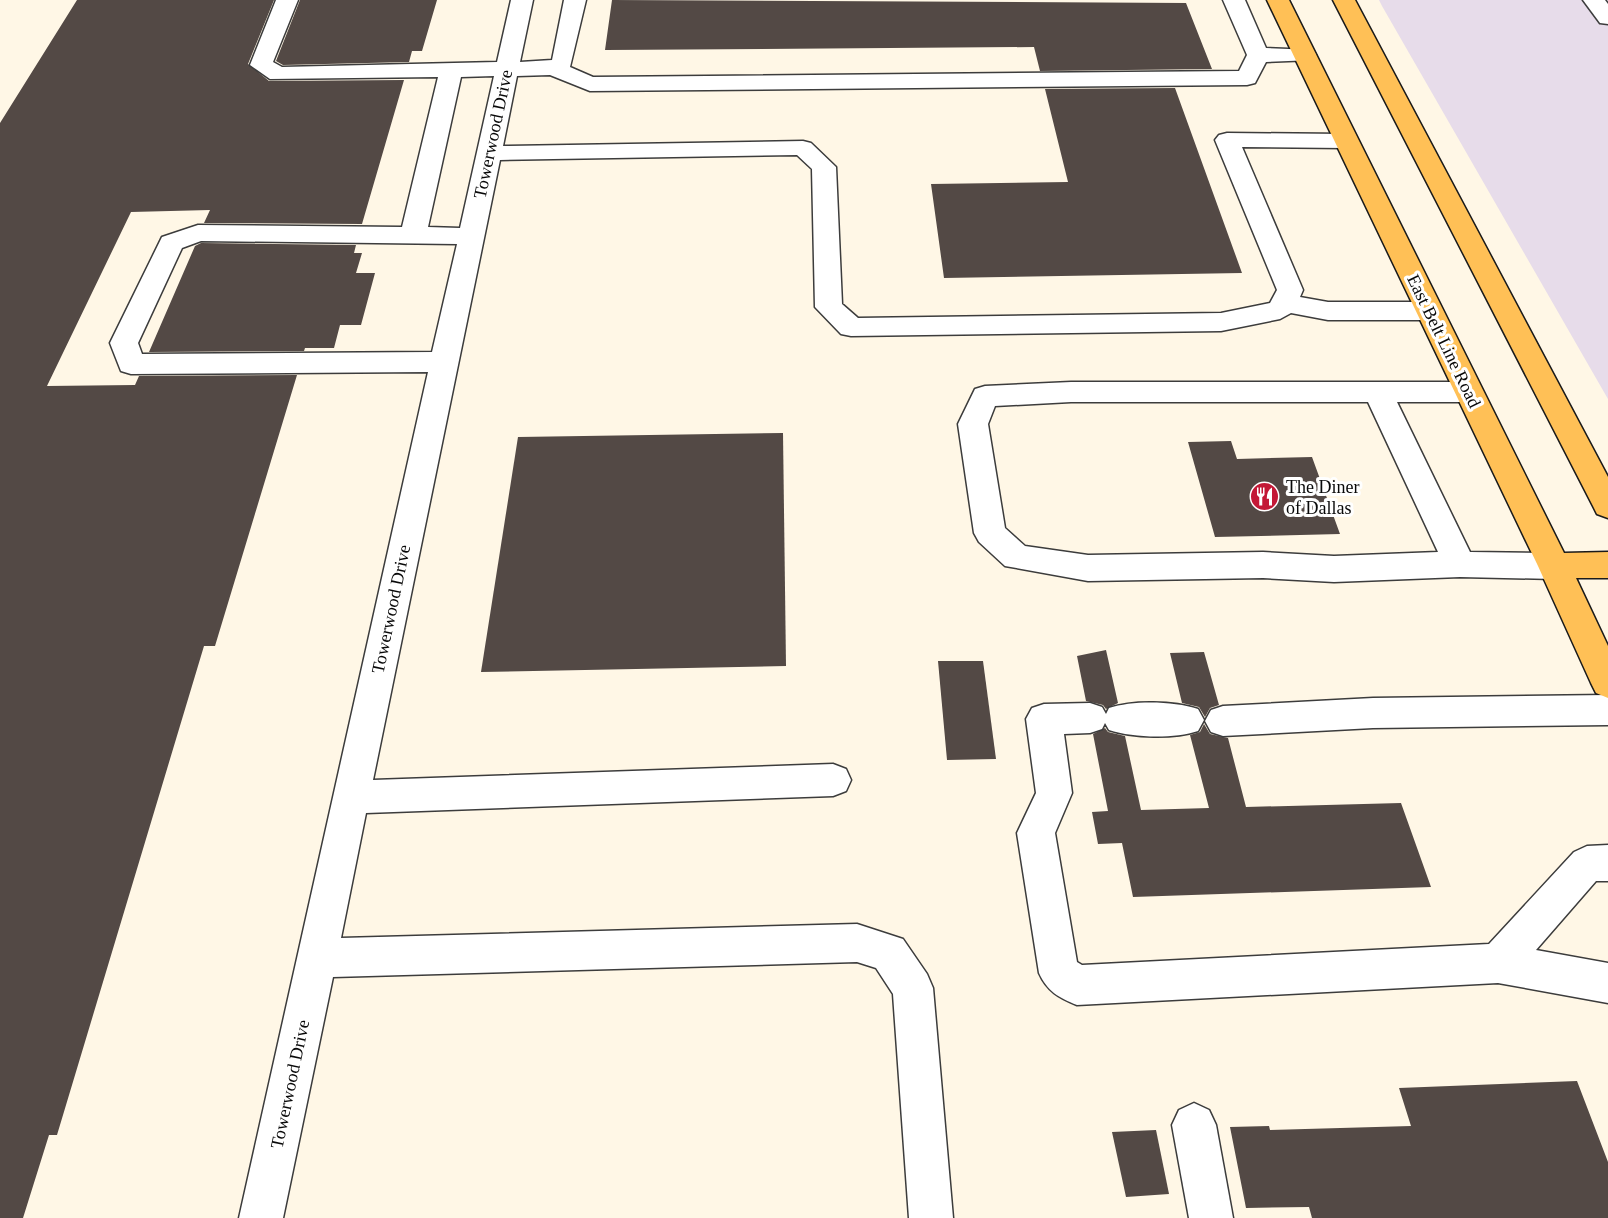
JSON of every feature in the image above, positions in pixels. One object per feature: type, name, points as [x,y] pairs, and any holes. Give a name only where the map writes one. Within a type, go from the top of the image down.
[{"type":"main road","name":"East Belt Line Road","points":[[1278,0],[1554,566],[1608,683]]},
{"type":"main road","points":[[1344,0],[1608,506]]},
{"type":"main road","points":[[1554,566],[1608,565]]},
{"type":"street","points":[[286,0],[261,64],[278,74],[553,68],[590,84],[1247,78],[1258,55],[1234,0]]},
{"type":"street","name":"Towerwood Drive","points":[[261,1218],[522,0]]},
{"type":"street","points":[[553,68],[562,63],[575,0]]},
{"type":"street","points":[[1594,0],[1608,18]]},
{"type":"street","points":[[1258,55],[1305,55]]},
{"type":"street","points":[[413,236],[451,71]]},
{"type":"street","points":[[489,153],[803,148],[824,167],[829,307],[851,327],[1221,322],[1280,310],[1290,290],[1227,140],[1345,141]]},
{"type":"street","points":[[444,362],[132,364],[124,343],[171,243],[198,233],[471,236]]},
{"type":"street","points":[[1283,303],[1328,311],[1429,311]]},
{"type":"street","points":[[1469,392],[1071,392],[985,396],[972,424],[990,533],[1016,557],[1088,568],[1263,565],[1334,569],[1460,564],[1554,566]]},
{"type":"street","points":[[1378,392],[1460,564]]},
{"type":"street","points":[[1223,721],[1373,713],[1608,710]]},
{"type":"street","points":[[1186,720],[1044,718],[1054,793],[1036,833],[1059,973],[1077,985],[1498,963],[1608,983]]},
{"type":"street","points":[[351,797],[833,780]]},
{"type":"street","points":[[1498,963],[1587,864],[1608,863]]},
{"type":"street","points":[[317,958],[857,943],[889,953],[913,988],[931,1218]]},
{"type":"street","points":[[1194,1125],[1211,1218]]},
{"type":"shaded area","points":[[1379,0],[1608,0],[1608,399],[1382,6]]},
{"type":"building","points":[[77,0],[274,0],[248,64],[269,81],[404,80],[362,224],[204,223],[210,210],[131,212],[47,386],[135,385],[139,376],[297,375],[215,646],[204,646],[57,1135],[49,1135],[23,1218],[0,1218],[0,123]]},
{"type":"building","points":[[300,0],[437,0],[422,51],[412,51],[409,62],[283,65],[276,61]]},
{"type":"building","points":[[612,0],[1186,3],[1212,69],[1040,71],[1034,47],[605,50]]},
{"type":"building","points":[[1175,88],[1242,273],[944,278],[931,184],[1068,182],[1045,89]]},
{"type":"building","points":[[201,243],[356,245],[354,253],[362,253],[356,273],[375,273],[361,325],[340,325],[334,348],[305,348],[304,351],[149,352],[195,246]]},
{"type":"building","points":[[783,433],[786,666],[481,672],[518,437]]},
{"type":"building","name":"The Diner of Dallas","points":[[1231,441],[1237,459],[1312,457],[1340,534],[1215,537],[1188,442]]},
{"type":"building","points":[[1106,650],[1118,703],[1106,709],[1103,705],[1086,701],[1077,656]]},
{"type":"building","points":[[1204,652],[1219,705],[1210,708],[1205,717],[1199,707],[1182,703],[1170,653]]},
{"type":"building","points":[[938,661],[983,661],[996,759],[947,760]]},
{"type":"building","points":[[1204,724],[1210,734],[1228,738],[1246,807],[1401,803],[1431,887],[1133,897],[1122,843],[1098,844],[1092,812],[1108,811],[1093,734],[1105,728],[1108,732],[1125,736],[1141,810],[1209,808],[1190,735],[1200,732]]},
{"type":"building","points":[[1577,1081],[1608,1162],[1608,1218],[1312,1218],[1309,1207],[1246,1208],[1230,1127],[1269,1126],[1270,1130],[1411,1126],[1399,1088]]},
{"type":"building","points":[[1156,1130],[1169,1194],[1126,1197],[1112,1132]]},
{"type":"place","name":"The Diner of Dallas","points":[[1265,497]]}]
